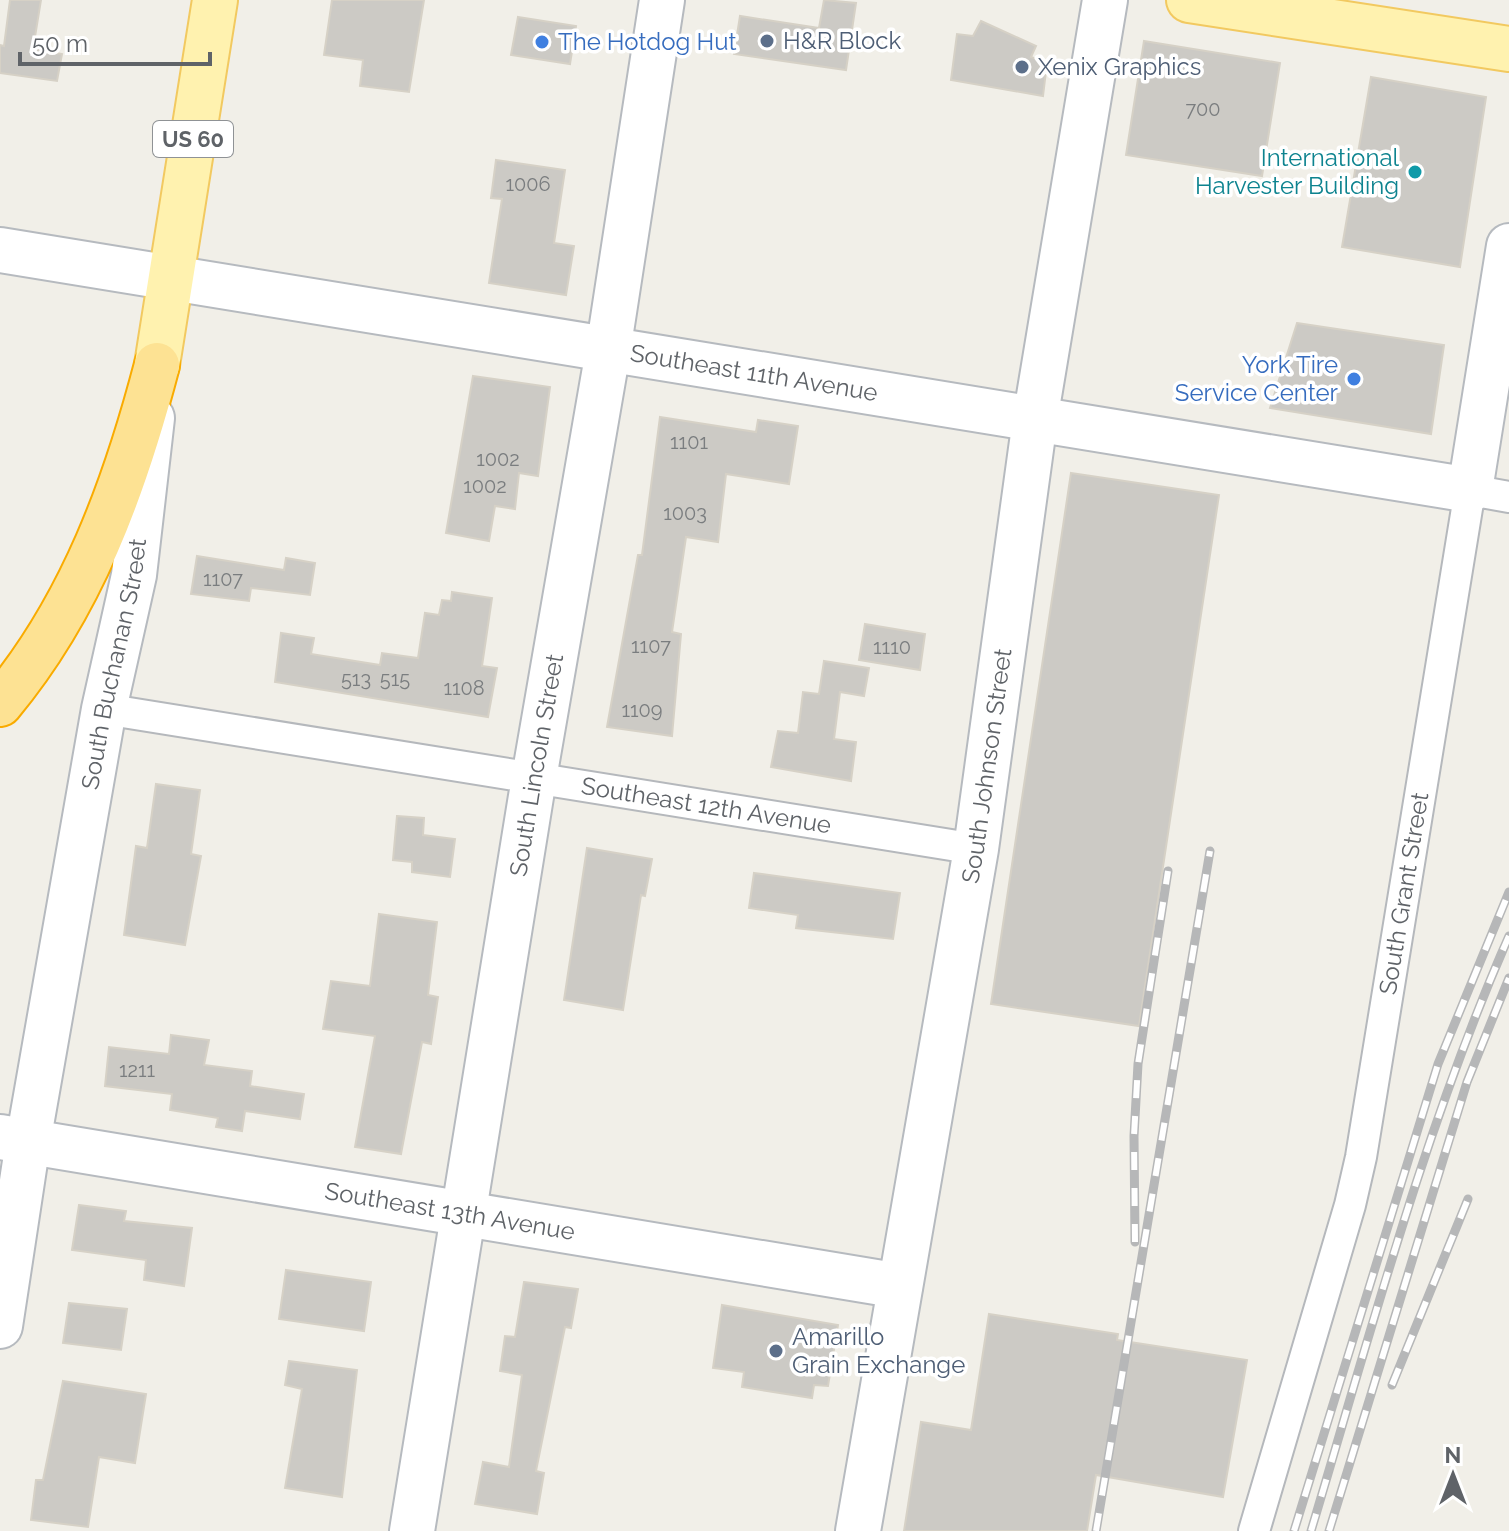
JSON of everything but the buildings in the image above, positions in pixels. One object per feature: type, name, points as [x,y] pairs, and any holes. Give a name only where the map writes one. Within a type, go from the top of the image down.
[{"type":"highway","name":"US 60","points":[[0,704],[33,662],[90,564],[136,442],[157,365]]},
{"type":"main road","name":"South Buchanan Street","points":[[0,1326],[14,1140],[134,575],[157,365],[215,0]]},
{"type":"main road","name":"South Lincoln Street","points":[[412,1531],[534,778],[608,351],[662,0]]},
{"type":"main road","name":"South Johnson Street","points":[[858,1531],[976,849],[1035,420],[1105,0]]},
{"type":"main road","points":[[1189,0],[1509,49]]},
{"type":"main road","name":"South Grant Street","points":[[1489,494],[1509,246]]},
{"type":"main road","name":"Southeast 11th Avenue","points":[[0,250],[1489,494]]},
{"type":"main road","points":[[921,401],[976,402],[1017,385],[1030,371],[1053,320]]},
{"type":"main road","name":"Southeast 13th Avenue","points":[[14,1140],[900,1286]]},
{"type":"street","name":"South Grant Street","points":[[1254,1531],[1350,1205],[1361,1157],[1489,494]]},
{"type":"street","name":"Southeast 12th Avenue","points":[[104,709],[976,849]]},
{"type":"railway","points":[[1096,1531],[1210,851]]},
{"type":"railway","points":[[1135,1242],[1134,1136],[1138,1064],[1168,871]]},
{"type":"railway","points":[[1294,1531],[1438,1064],[1509,892]]},
{"type":"railway","points":[[1311,1531],[1425,1155],[1509,936]]},
{"type":"railway","points":[[1329,1531],[1467,1082],[1509,978]]},
{"type":"railway","points":[[1392,1385],[1468,1199]]},
{"type":"place","name":"H&R Block","points":[[767,41]]},
{"type":"place","name":"The Hotdog Hut","points":[[542,42]]},
{"type":"place","name":"Xenix Graphics","points":[[1022,67]]},
{"type":"place","name":"International Harvester Building","points":[[1415,172]]},
{"type":"place","name":"York Tire Service Center","points":[[1354,379]]},
{"type":"place","name":"Amarillo Grain Exchange","points":[[776,1351]]}]
